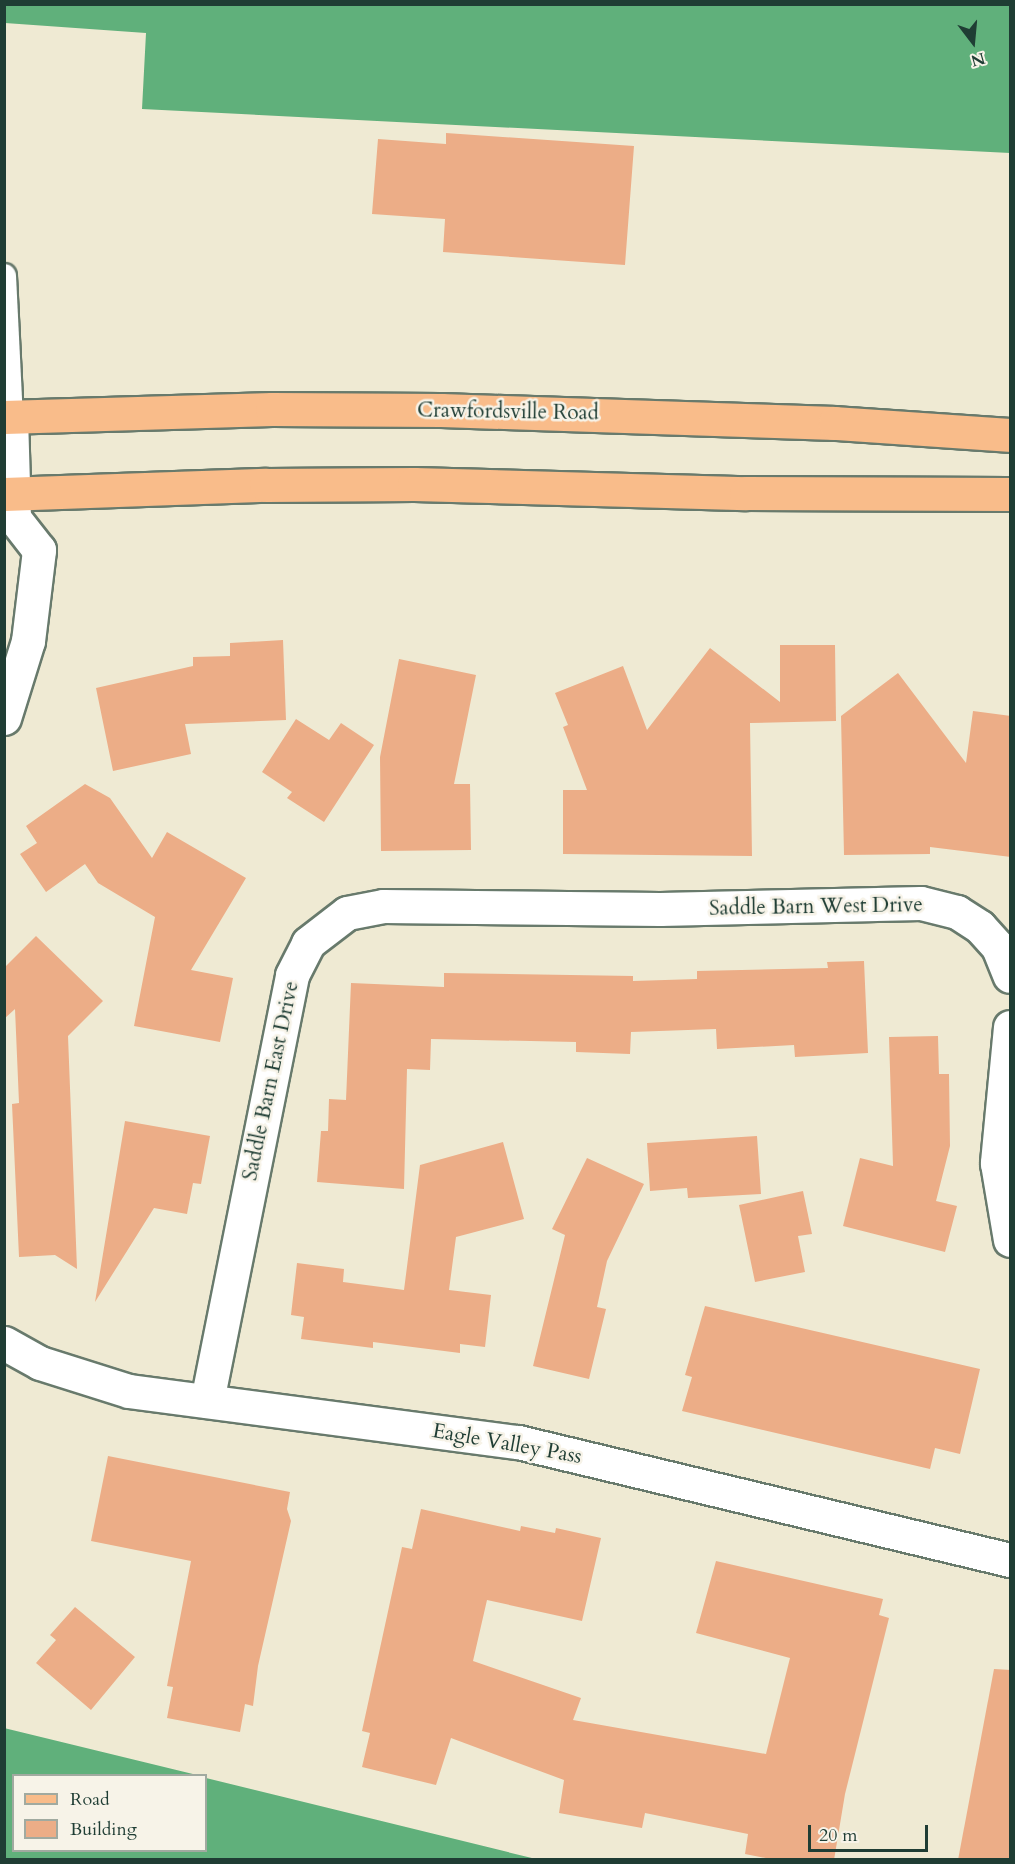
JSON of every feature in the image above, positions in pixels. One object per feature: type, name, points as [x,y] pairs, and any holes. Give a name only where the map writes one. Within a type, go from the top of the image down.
[{"type":"main road","name":"Crawfordsville Road","points":[[8,417],[441,410],[835,423],[1011,435]]},
{"type":"main road","points":[[9,509],[266,484],[414,484],[746,493],[1011,494]]},
{"type":"street","points":[[4,718],[28,641],[39,550],[9,509],[8,417]]},
{"type":"street","name":"Saddle Barn West Drive","points":[[660,909],[935,905],[963,915],[980,927],[998,947],[1011,976]]},
{"type":"street","name":"Saddle Barn East Drive","points":[[207,1401],[292,975],[308,943],[347,913],[371,907],[660,909]]},
{"type":"street","points":[[1011,1027],[997,1163],[1011,1240]]},
{"type":"street","name":"Eagle Valley Pass","points":[[4,1343],[40,1363],[93,1382],[129,1391],[518,1442],[1011,1560]]},
{"type":"lane","points":[[4,276],[8,417]]},
{"type":"green space","points":[[4,5],[1010,5],[1010,153],[142,109],[146,33],[5,23]]},
{"type":"green space","points":[[4,1728],[193,1774],[12,1774],[12,1852],[207,1852],[207,1778],[536,1859],[5,1859]]},
{"type":"building","points":[[446,133],[634,146],[625,265],[443,252],[445,219],[372,214],[378,139],[446,144]]},
{"type":"building","points":[[283,640],[286,720],[185,724],[191,754],[113,771],[96,688],[193,666],[193,657],[230,656],[230,643]]},
{"type":"building","points":[[780,645],[835,645],[836,721],[750,723],[752,856],[563,854],[563,790],[587,790],[563,727],[568,725],[555,693],[623,666],[647,730],[710,648],[780,702]]},
{"type":"building","points":[[399,659],[476,675],[454,784],[470,784],[471,850],[381,851],[380,757]]},
{"type":"building","points":[[898,673],[966,763],[973,711],[1011,716],[1011,857],[930,847],[930,854],[844,855],[841,716]]},
{"type":"building","points":[[296,719],[329,740],[341,723],[374,745],[324,822],[287,798],[292,792],[262,772]]},
{"type":"building","points":[[85,784],[110,798],[152,858],[167,832],[246,878],[191,970],[233,978],[220,1042],[134,1026],[155,917],[98,883],[85,864],[46,892],[20,854],[37,843],[26,826]]},
{"type":"building","points":[[36,936],[103,1001],[68,1036],[77,1269],[55,1255],[19,1257],[12,1104],[19,1103],[15,1009],[4,1019],[4,968]]},
{"type":"building","points":[[864,961],[868,1053],[795,1057],[794,1045],[717,1049],[716,1029],[631,1032],[630,1054],[576,1052],[576,1042],[431,1039],[430,1070],[407,1069],[404,1189],[317,1182],[321,1131],[328,1131],[329,1099],[346,1100],[351,983],[444,987],[444,973],[633,976],[633,981],[697,979],[697,971],[828,968],[827,962]]},
{"type":"building","points":[[938,1036],[939,1074],[949,1074],[950,1146],[936,1201],[957,1206],[945,1252],[843,1226],[860,1158],[893,1166],[889,1037]]},
{"type":"building","points":[[125,1121],[210,1136],[201,1184],[193,1183],[187,1214],[154,1208],[95,1302]]},
{"type":"building","points":[[757,1136],[761,1194],[688,1198],[687,1188],[650,1191],[647,1143]]},
{"type":"building","points":[[503,1142],[524,1219],[456,1237],[449,1290],[491,1295],[485,1347],[460,1344],[460,1353],[373,1342],[373,1348],[301,1339],[304,1317],[291,1315],[297,1263],[344,1269],[343,1282],[404,1290],[420,1165]]},
{"type":"building","points":[[587,1158],[644,1184],[607,1261],[597,1307],[606,1309],[589,1379],[533,1366],[565,1235],[552,1229]]},
{"type":"building","points":[[803,1191],[812,1234],[798,1236],[805,1272],[755,1282],[739,1205]]},
{"type":"building","points":[[705,1306],[980,1369],[960,1454],[935,1448],[930,1469],[682,1411],[692,1377],[685,1375]]},
{"type":"building","points":[[108,1456],[290,1492],[287,1509],[291,1521],[258,1666],[253,1706],[245,1704],[240,1732],[167,1718],[173,1687],[167,1686],[191,1561],[91,1541]]},
{"type":"building","points":[[421,1509],[520,1531],[521,1526],[555,1533],[556,1528],[601,1538],[582,1621],[487,1600],[473,1661],[581,1698],[573,1720],[766,1754],[790,1658],[696,1633],[716,1561],[883,1599],[879,1615],[889,1618],[845,1794],[834,1860],[776,1860],[745,1854],[748,1834],[645,1813],[642,1828],[559,1813],[564,1780],[451,1738],[436,1785],[362,1767],[370,1733],[362,1731],[402,1547],[412,1549]]},
{"type":"building","points":[[75,1607],[135,1657],[91,1710],[36,1663],[56,1640],[50,1635]]},
{"type":"building","points":[[994,1669],[1011,1670],[1011,1860],[958,1860]]}]
